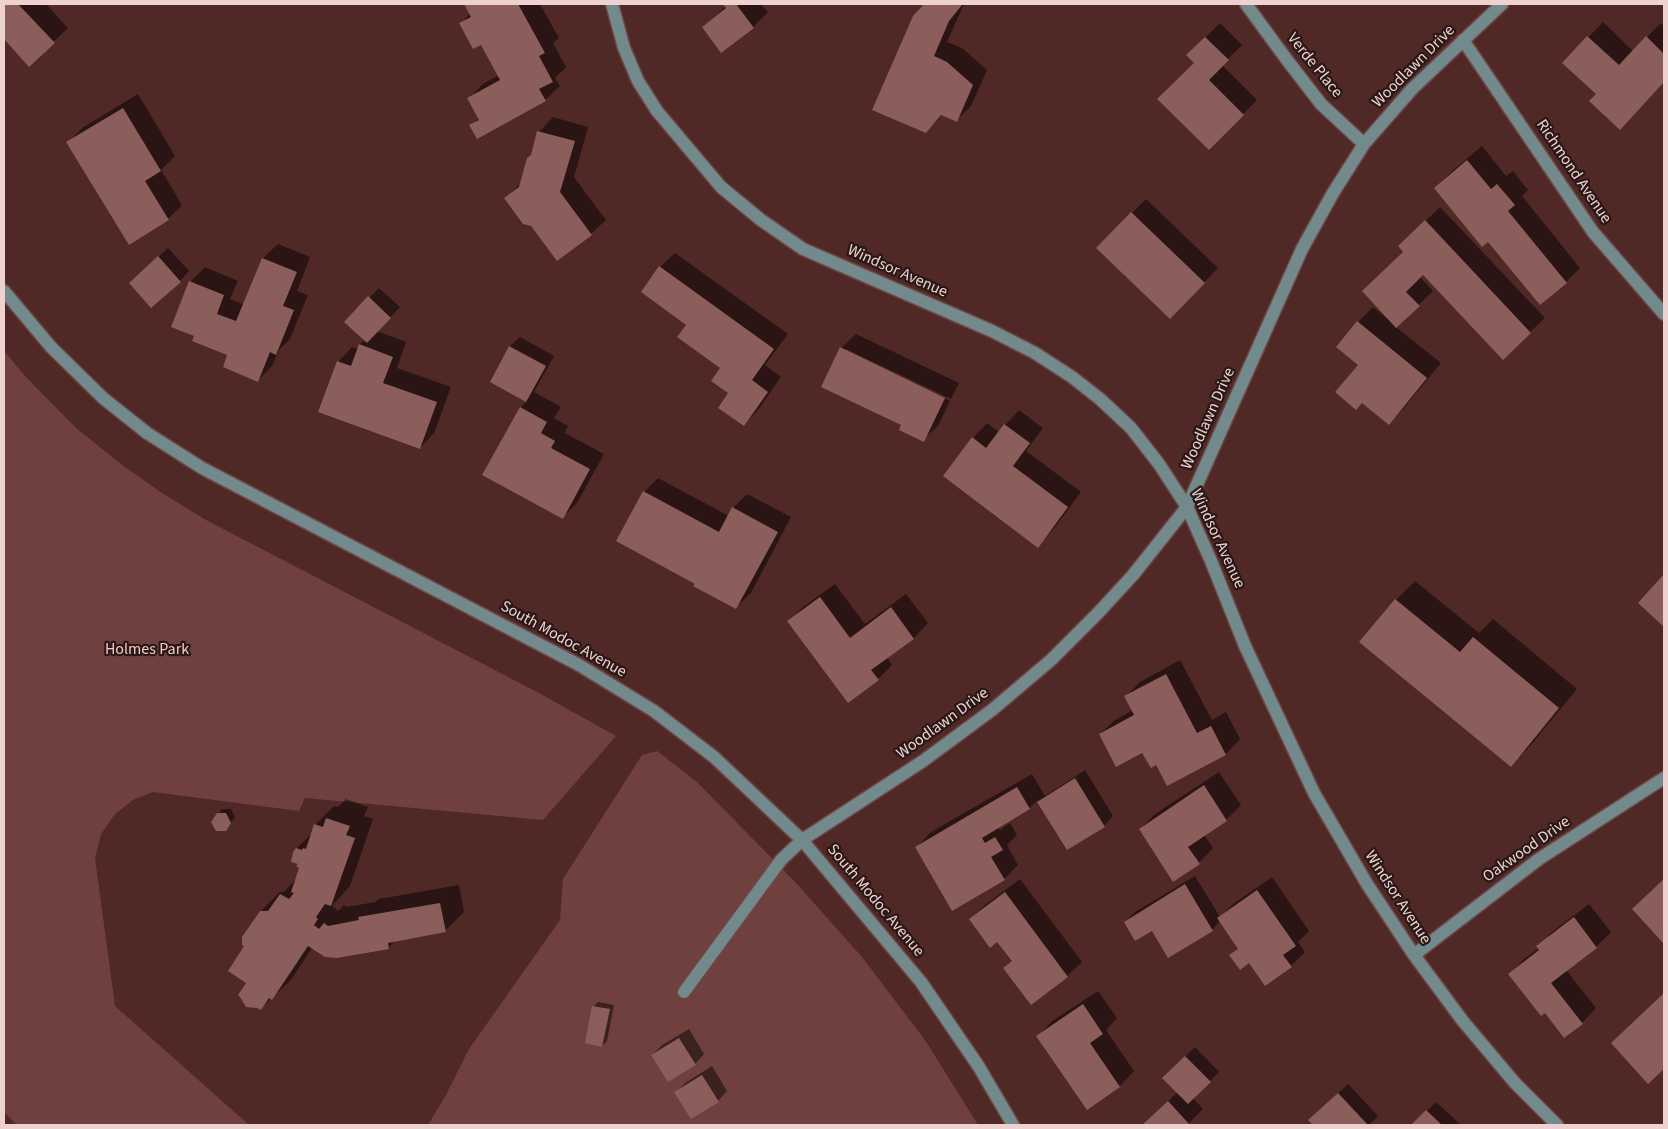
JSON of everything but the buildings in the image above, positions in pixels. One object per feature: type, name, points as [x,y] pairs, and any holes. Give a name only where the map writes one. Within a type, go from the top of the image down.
[{"type":"street","name":"Windsor Avenue","points":[[612,4],[624,48],[638,81],[657,111],[721,187],[761,220],[803,249],[992,331],[1035,353],[1072,377],[1100,399],[1131,428],[1159,464],[1187,507],[1245,646],[1314,793],[1367,884],[1414,955],[1462,1020],[1515,1083],[1556,1125]]},
{"type":"street","name":"Verde Place","points":[[1246,4],[1321,104],[1364,144]]},
{"type":"street","name":"Woodlawn Drive","points":[[684,992],[781,860],[802,840],[923,762],[992,710],[1051,660],[1133,575],[1187,507],[1302,249],[1333,193],[1364,144],[1412,89],[1502,4]]},
{"type":"street","name":"Richmond Avenue","points":[[1463,40],[1593,232],[1664,314]]},
{"type":"street","name":"South Modoc Avenue","points":[[4,291],[52,347],[103,398],[147,433],[202,468],[571,660],[654,711],[714,757],[802,840],[921,982],[979,1067],[1013,1125]]},
{"type":"street","name":"Oakwood Drive","points":[[1414,955],[1538,859],[1664,778]]},
{"type":"green space","name":"Holmes Park","points":[[4,351],[26,377],[76,428],[121,464],[162,493],[206,520],[539,693],[616,736],[543,820],[305,798],[299,811],[153,792],[133,800],[115,814],[101,834],[95,858],[115,1006],[249,1125],[17,1125],[4,1112]]},
{"type":"green space","points":[[657,751],[697,782],[797,884],[862,957],[925,1040],[978,1125],[428,1125],[446,1095],[469,1049],[560,920],[563,879],[642,755]]}]
